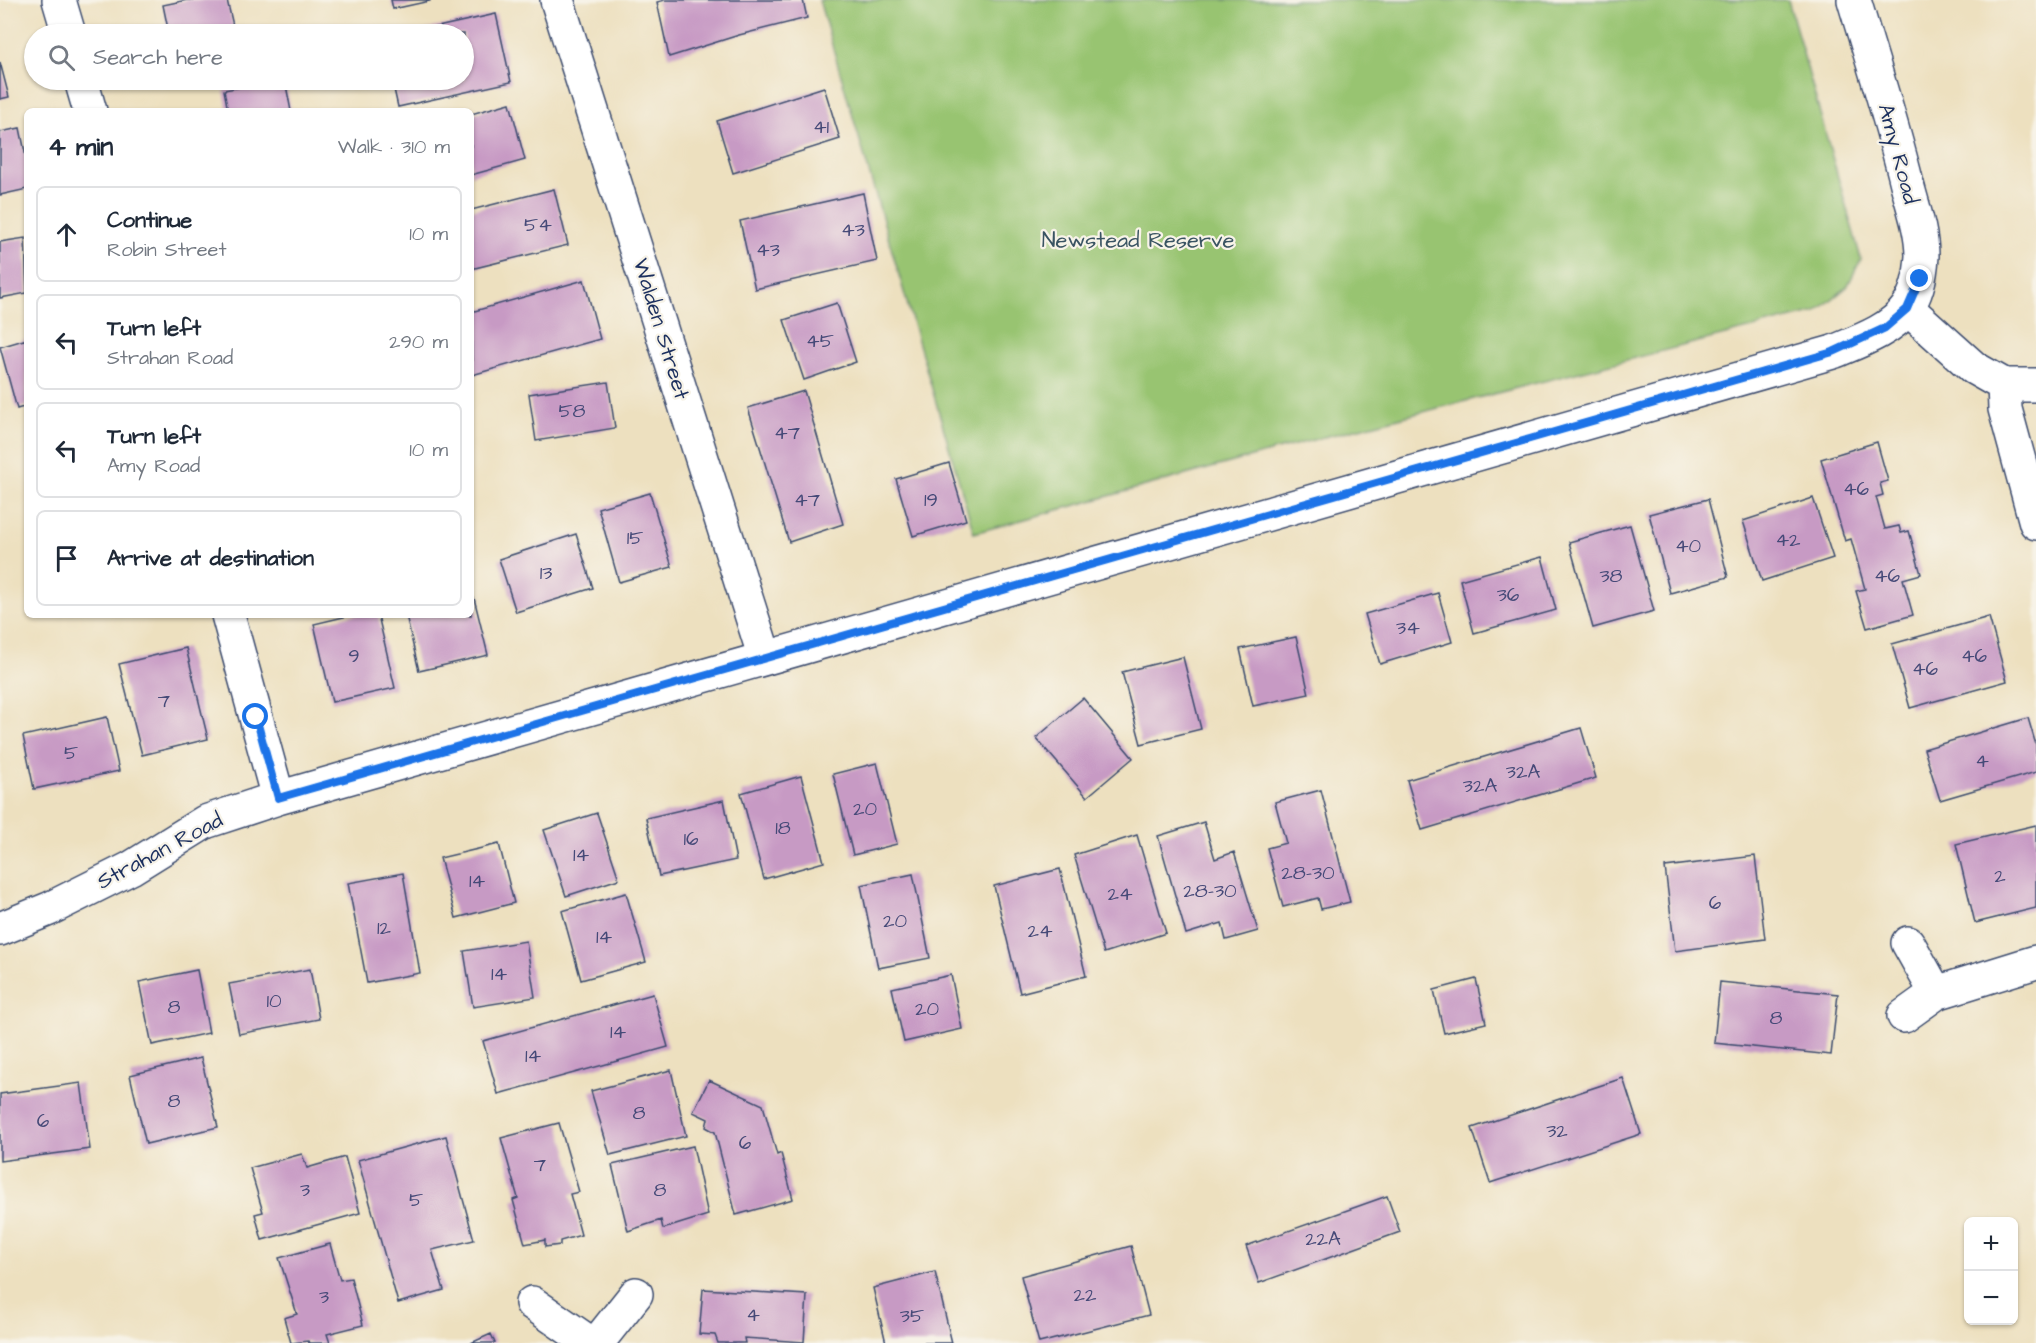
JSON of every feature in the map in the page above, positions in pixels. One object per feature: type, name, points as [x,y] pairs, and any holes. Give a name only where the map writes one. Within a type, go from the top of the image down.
[{"type":"street","points":[[59,0],[66,24]]},
{"type":"street","name":"Walden Street","points":[[558,0],[765,658]]},
{"type":"street","name":"Amy Road","points":[[1854,0],[1917,223],[1922,254],[1920,279],[1907,309]]},
{"type":"street","points":[[84,90],[89,108]]},
{"type":"street","points":[[1907,309],[1974,368],[2020,385],[2005,409],[2036,523]]},
{"type":"street","name":"Strahan Road","points":[[0,929],[49,909],[131,868],[205,822],[278,798],[1833,352],[1885,328],[1907,309]]},
{"type":"street","points":[[229,618],[278,798]]},
{"type":"street","points":[[1908,943],[1936,993]]},
{"type":"street","points":[[1904,1016],[1936,993],[2036,962]]},
{"type":"street","points":[[597,1343],[636,1294]]},
{"type":"street","points":[[532,1303],[590,1343]]},
{"type":"green space","name":"Newstead Reserve","points":[[819,0],[1788,0],[1861,259],[1847,287],[1816,312],[1324,437],[974,533]]},
{"type":"building","points":[[187,0],[227,0],[233,24],[167,24],[163,5]]},
{"type":"building","points":[[391,0],[430,0],[430,1],[393,9]]},
{"type":"building","points":[[665,0],[803,0],[807,18],[739,35],[669,57],[657,2]]},
{"type":"building","points":[[496,14],[511,82],[398,107],[394,90],[474,90],[474,24],[451,24]]},
{"type":"building","points":[[0,62],[9,97],[0,99]]},
{"type":"building","points":[[824,87],[840,139],[733,173],[717,121]]},
{"type":"building","points":[[224,90],[287,90],[290,108],[227,108]]},
{"type":"building","points":[[510,103],[525,160],[474,174],[474,113]]},
{"type":"building","points":[[20,128],[24,147],[24,190],[0,195],[0,132]]},
{"type":"building","points":[[554,189],[568,245],[474,268],[474,209]]},
{"type":"building","points":[[863,193],[877,261],[755,289],[740,221]]},
{"type":"building","points":[[24,238],[24,294],[0,298],[0,242]]},
{"type":"building","points":[[584,280],[600,339],[474,374],[474,311]]},
{"type":"building","points":[[837,303],[856,362],[804,380],[784,320]]},
{"type":"building","points":[[24,340],[24,407],[17,409],[0,347]]},
{"type":"building","points":[[608,382],[615,428],[536,441],[529,394]]},
{"type":"building","points":[[804,391],[843,524],[789,542],[748,408]]},
{"type":"building","points":[[1877,442],[1888,481],[1880,483],[1883,495],[1876,497],[1885,529],[1899,526],[1901,533],[1909,531],[1921,574],[1903,579],[1913,615],[1867,628],[1856,591],[1865,589],[1851,539],[1845,541],[1821,459]]},
{"type":"building","points":[[949,463],[966,520],[913,536],[896,479]]},
{"type":"building","points":[[650,493],[672,567],[619,582],[598,508]]},
{"type":"building","points":[[1813,498],[1833,558],[1762,581],[1743,521]]},
{"type":"building","points":[[1708,499],[1728,577],[1670,593],[1649,514]]},
{"type":"building","points":[[1630,525],[1654,611],[1593,628],[1569,542]]},
{"type":"building","points":[[576,534],[593,588],[516,612],[499,559]]},
{"type":"building","points":[[1542,557],[1556,610],[1474,633],[1460,580]]},
{"type":"building","points":[[1438,593],[1452,642],[1380,664],[1365,614]]},
{"type":"building","points":[[474,598],[488,655],[419,671],[407,618],[474,618]]},
{"type":"building","points":[[1989,617],[2007,681],[1910,708],[1892,644]]},
{"type":"building","points":[[339,618],[379,618],[395,688],[332,702],[314,624]]},
{"type":"building","points":[[1296,637],[1309,694],[1253,706],[1240,649]]},
{"type":"building","points":[[186,648],[208,739],[142,755],[119,664]]},
{"type":"building","points":[[1183,657],[1201,729],[1141,744],[1122,672]]},
{"type":"building","points":[[1083,698],[1133,758],[1087,797],[1036,738]]},
{"type":"building","points":[[107,717],[119,771],[34,789],[23,736]]},
{"type":"building","points":[[2028,718],[2036,745],[2036,772],[1940,800],[1924,749]]},
{"type":"building","points":[[1581,728],[1596,778],[1422,830],[1407,780]]},
{"type":"building","points":[[877,763],[897,844],[853,855],[833,774]]},
{"type":"building","points":[[801,776],[824,862],[764,879],[741,793]]},
{"type":"building","points":[[1321,790],[1350,902],[1321,909],[1318,898],[1283,907],[1267,848],[1286,843],[1275,802]]},
{"type":"building","points":[[724,800],[736,860],[659,876],[646,818]]},
{"type":"building","points":[[597,813],[619,879],[566,896],[544,830]]},
{"type":"building","points":[[1204,822],[1215,859],[1234,852],[1258,931],[1226,940],[1222,923],[1186,934],[1158,836]]},
{"type":"building","points":[[2036,825],[2036,908],[1975,923],[1956,844]]},
{"type":"building","points":[[1137,835],[1166,933],[1104,953],[1074,855]]},
{"type":"building","points":[[499,844],[514,903],[456,918],[440,858]]},
{"type":"building","points":[[1755,856],[1765,939],[1675,951],[1665,867]]},
{"type":"building","points":[[1060,869],[1086,976],[1020,993],[994,886]]},
{"type":"building","points":[[403,873],[420,973],[367,983],[348,883]]},
{"type":"building","points":[[913,874],[930,958],[878,968],[861,885]]},
{"type":"building","points":[[626,893],[646,962],[581,980],[562,911]]},
{"type":"building","points":[[526,941],[535,997],[473,1007],[464,951]]},
{"type":"building","points":[[310,969],[319,1019],[239,1034],[229,984]]},
{"type":"building","points":[[197,970],[209,1033],[152,1045],[139,982]]},
{"type":"building","points":[[951,975],[962,1029],[904,1042],[892,988]]},
{"type":"building","points":[[1476,979],[1486,1023],[1444,1033],[1434,990]]},
{"type":"building","points":[[1720,982],[1838,994],[1831,1055],[1714,1043]]},
{"type":"building","points":[[653,994],[668,1047],[498,1094],[483,1041]]},
{"type":"building","points":[[201,1058],[218,1127],[146,1144],[130,1075]]},
{"type":"building","points":[[671,1070],[686,1136],[610,1155],[591,1091]]},
{"type":"building","points":[[1623,1078],[1641,1134],[1490,1183],[1472,1128]]},
{"type":"building","points":[[709,1080],[763,1105],[777,1155],[781,1153],[793,1199],[736,1215],[715,1132],[706,1127],[708,1119],[693,1112]]},
{"type":"building","points":[[81,1083],[90,1149],[0,1161],[0,1094]]},
{"type":"building","points":[[559,1123],[579,1192],[570,1194],[581,1235],[560,1241],[560,1245],[545,1247],[545,1240],[525,1244],[513,1200],[518,1198],[501,1138]]},
{"type":"building","points":[[446,1136],[474,1240],[432,1250],[444,1290],[398,1303],[358,1160]]},
{"type":"building","points":[[693,1146],[708,1215],[663,1229],[661,1220],[628,1231],[612,1165]]},
{"type":"building","points":[[302,1154],[307,1168],[345,1157],[360,1213],[262,1240],[255,1214],[263,1212],[250,1168]]},
{"type":"building","points":[[1387,1196],[1400,1232],[1259,1283],[1246,1246]]},
{"type":"building","points":[[330,1244],[340,1280],[351,1278],[363,1325],[327,1334],[330,1343],[309,1343],[308,1341],[291,1343],[284,1318],[297,1314],[279,1258]]},
{"type":"building","points":[[1131,1246],[1149,1315],[1039,1343],[1021,1276]]},
{"type":"building","points":[[935,1272],[952,1343],[886,1343],[873,1288]]},
{"type":"building","points":[[703,1289],[807,1295],[804,1342],[744,1338],[745,1343],[718,1343],[715,1335],[699,1334]]},
{"type":"building","points":[[491,1334],[495,1343],[471,1343]]},
{"type":"route","points":[[256,717],[278,798],[1833,352],[1885,328],[1907,309],[1920,279]]}]
